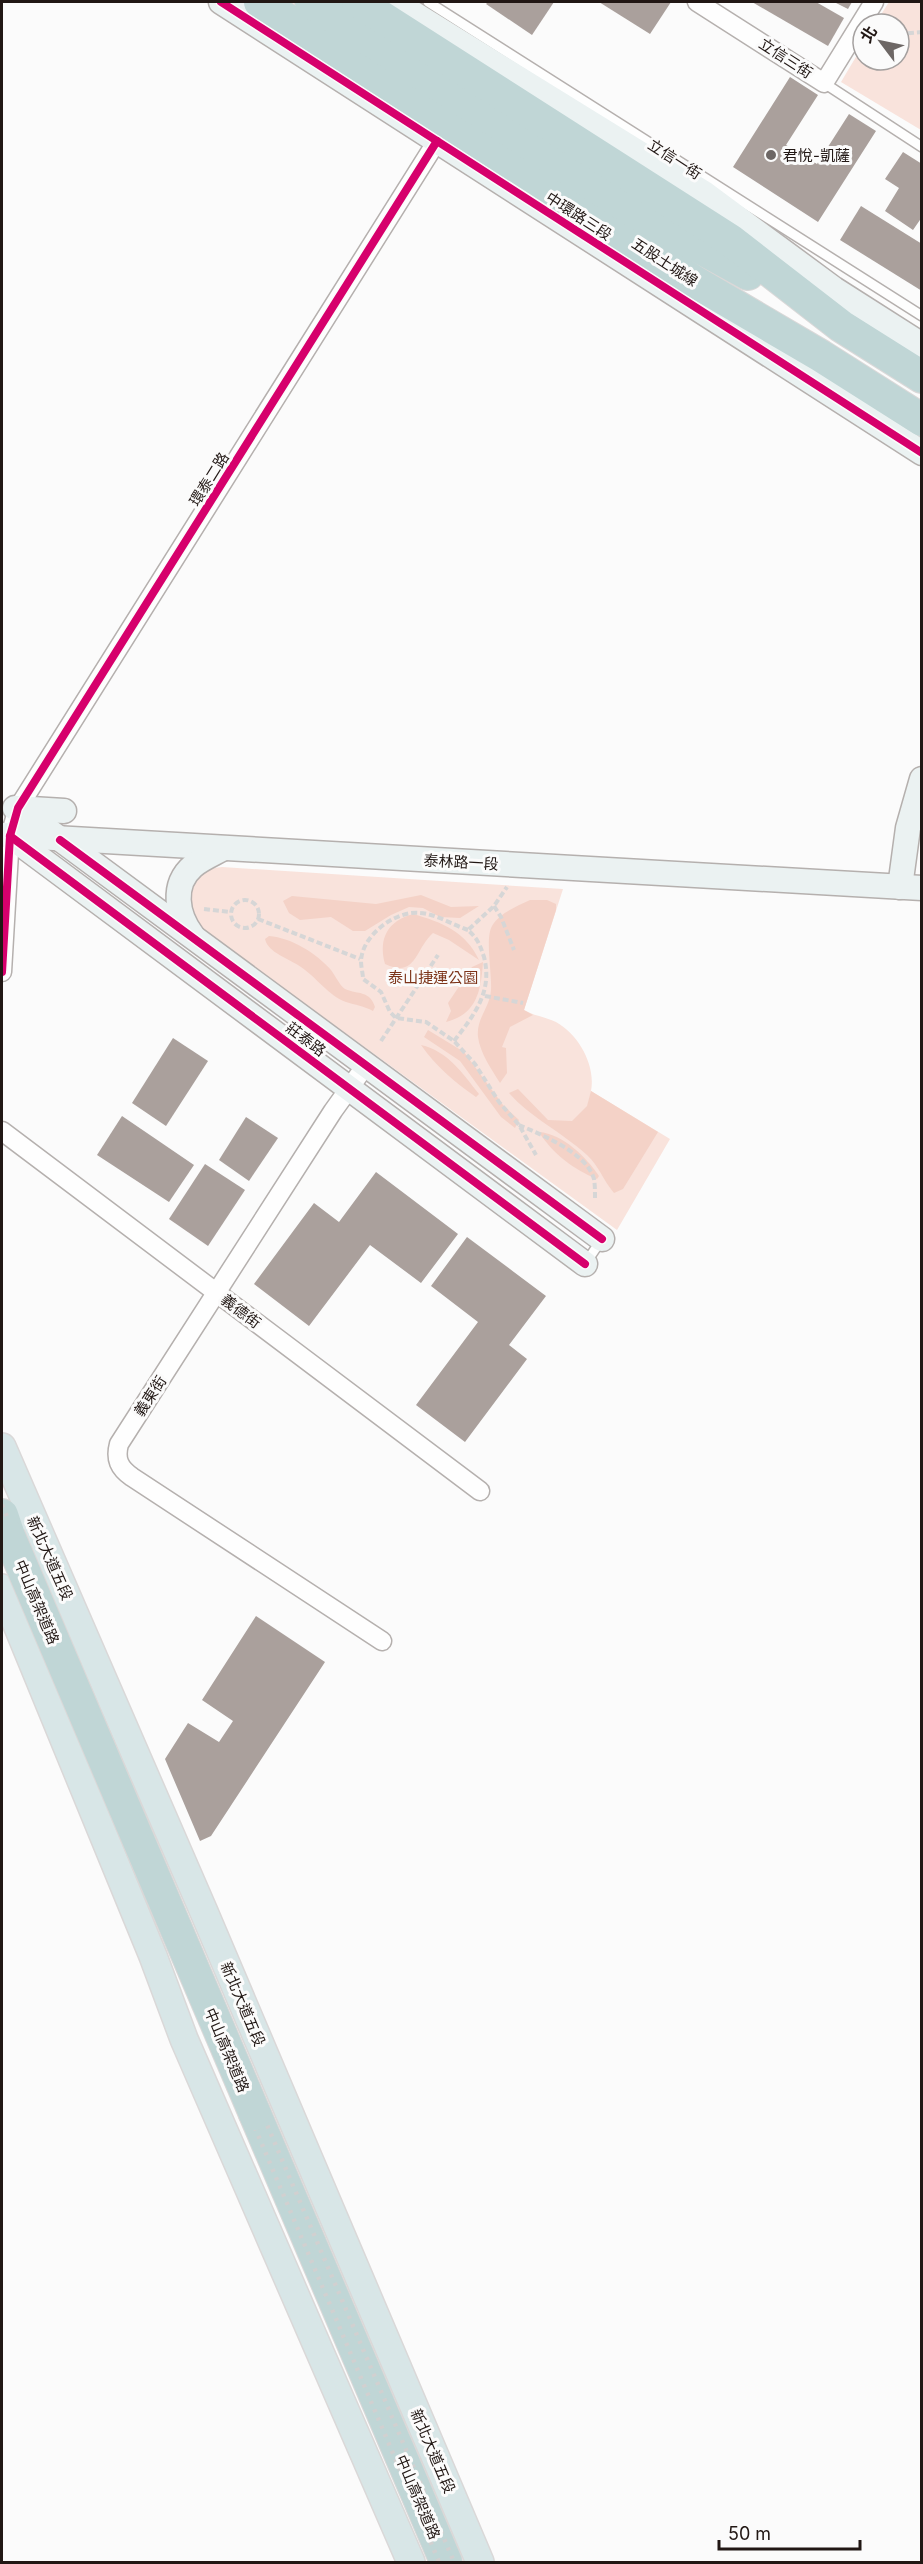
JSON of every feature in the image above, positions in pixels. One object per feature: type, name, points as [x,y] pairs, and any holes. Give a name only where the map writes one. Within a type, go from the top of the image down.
[{"type":"highway","name":"五股土城線","points":[[260,2],[695,282],[821,356],[921,420]]},
{"type":"highway","points":[[311,2],[635,212],[842,326],[921,376]]},
{"type":"highway","points":[[358,2],[730,240],[842,326]]},
{"type":"highway","points":[[635,212],[821,356]]},
{"type":"highway","name":"中山高架道路","points":[[4,1524],[446,2562]]},
{"type":"main road","name":"新北大道五段","points":[[2,1447],[228,1969],[480,2562]]},
{"type":"main road","points":[[2,1588],[184,2039],[411,2562]]},
{"type":"main road","points":[[162,1980],[178,1949],[192,1941],[206,1943],[228,1969]]},
{"type":"street","name":"中環路三段","points":[[221,2],[921,453]]},
{"type":"street","points":[[395,2],[704,193],[834,289],[921,345]]},
{"type":"street","name":"立信三街","points":[[697,2],[824,83],[874,2]]},
{"type":"street","name":"環泰二路","points":[[2,972],[6,835],[10,808],[437,141]]},
{"type":"street","points":[[911,888],[908,828],[921,779]]},
{"type":"street","points":[[10,808],[64,811]]},
{"type":"street","name":"莊泰路","points":[[10,808],[60,840],[602,1239]]},
{"type":"street","name":"莊泰路","points":[[6,835],[585,1264]]},
{"type":"street","name":"泰林路一段","points":[[6,835],[60,840],[911,888]]},
{"type":"street","points":[[196,940],[182,921],[178,904],[182,882],[193,866],[222,849]]},
{"type":"street","name":"義東街","points":[[366,1065],[119,1444],[118,1462],[132,1477],[382,1641]]},
{"type":"street","name":"義德街","points":[[2,1131],[480,1491]]},
{"type":"lane","name":"立信一街","points":[[428,2],[921,316]]},
{"type":"lane","points":[[824,83],[921,147]]},
{"type":"lane","points":[[585,1264],[602,1239]]},
{"type":"path","points":[[468,930],[494,906],[507,887]]},
{"type":"path","points":[[249,900],[256,906],[258,919],[248,928],[239,927],[232,921],[230,912],[235,903],[249,900]]},
{"type":"path","points":[[494,906],[501,917],[514,950]]},
{"type":"path","points":[[204,909],[230,912]]},
{"type":"path","points":[[454,1041],[476,1013],[485,996],[486,967],[478,939],[468,930],[422,913],[405,912],[392,919],[370,938],[361,959],[363,979],[381,992],[390,1012],[396,1018],[426,1022],[454,1041],[475,1064],[499,1102],[519,1125],[536,1155]]},
{"type":"path","points":[[258,919],[361,959]]},
{"type":"path","points":[[381,1041],[438,956]]},
{"type":"path","points":[[485,996],[523,1003]]},
{"type":"path","points":[[519,1125],[549,1138],[581,1162],[593,1178],[595,1198]]},
{"type":"green space","points":[[889,2],[921,2],[921,130],[841,82],[851,65],[851,72],[911,72],[911,12],[883,12]]},
{"type":"green space","name":"泰山捷運公園","points":[[222,867],[563,889],[524,1010],[556,1022],[578,1042],[591,1071],[591,1091],[670,1139],[617,1230],[199,927],[186,898],[188,891],[198,875]]},
{"type":"shaded area","points":[[421,895],[451,907],[479,906],[460,918],[440,917],[423,908],[409,907],[365,931],[353,931],[331,917],[300,920],[289,913],[283,901],[292,896],[376,904]]},
{"type":"shaded area","points":[[530,900],[547,900],[556,904],[556,910],[524,1010],[533,1015],[510,1027],[502,1047],[506,1048],[507,1073],[500,1083],[484,1055],[478,1037],[479,1024],[491,990],[490,931],[495,921],[504,914]]},
{"type":"shaded area","points":[[413,914],[443,925],[460,935],[474,950],[479,960],[449,940],[433,933],[409,965],[395,968],[385,964],[383,946],[387,932],[397,921]]},
{"type":"shaded area","points":[[269,936],[295,943],[311,952],[331,970],[345,989],[367,995],[375,1007],[373,1011],[346,1002],[334,995],[307,971],[270,948],[265,939]]},
{"type":"shaded area","points":[[483,962],[479,992],[471,1007],[465,1013],[446,1022],[451,1011],[448,1003],[472,967]]},
{"type":"shaded area","points":[[428,1030],[464,1052],[503,1105],[519,1120],[515,1128],[501,1117],[460,1061],[424,1037]]},
{"type":"shaded area","points":[[421,1045],[447,1058],[461,1071],[479,1094],[476,1097],[453,1079]]},
{"type":"shaded area","points":[[518,1089],[548,1120],[572,1121],[587,1106],[591,1091],[658,1132],[623,1189],[614,1193],[587,1155],[527,1110],[509,1093]]},
{"type":"shaded area","points":[[539,1132],[557,1137],[581,1154],[599,1176],[597,1179],[564,1160]]},
{"type":"building","points":[[488,2],[554,2],[532,35],[486,4]]},
{"type":"building","points":[[599,2],[671,2],[650,34]]},
{"type":"building","points":[[752,2],[816,2],[844,18],[828,46]]},
{"type":"building","points":[[834,2],[852,2],[848,9]]},
{"type":"building","name":"君悅-凱薩","points":[[790,77],[818,95],[786,145],[817,164],[849,114],[876,131],[818,222],[733,167]]},
{"type":"building","points":[[903,152],[922,164],[922,217],[913,230],[885,211],[899,188],[885,179]]},
{"type":"building","points":[[861,206],[922,244],[922,291],[840,240]]},
{"type":"building","points":[[173,1038],[208,1061],[166,1126],[132,1103]]},
{"type":"building","points":[[122,1116],[194,1165],[169,1202],[97,1155]]},
{"type":"building","points":[[246,1117],[278,1138],[249,1181],[219,1160]]},
{"type":"building","points":[[205,1164],[245,1190],[208,1246],[169,1219]]},
{"type":"building","points":[[376,1172],[458,1234],[421,1283],[370,1245],[309,1326],[254,1284],[314,1203],[339,1222]]},
{"type":"building","points":[[467,1237],[546,1296],[509,1345],[527,1359],[465,1442],[416,1405],[478,1322],[431,1286]]},
{"type":"building","points":[[256,1616],[325,1662],[211,1836],[200,1841],[165,1759],[188,1723],[219,1742],[233,1721],[202,1700]]},
{"type":"railway","points":[[2,1505],[454,2562]]},
{"type":"railway","points":[[2,1531],[439,2562]]},
{"type":"cycle path","points":[[221,2],[922,453]]},
{"type":"cycle path","points":[[2,972],[10,836],[18,808],[437,141]]},
{"type":"cycle path","points":[[10,836],[585,1264]]},
{"type":"cycle path","points":[[60,840],[602,1239]]},
{"type":"place","name":"君悅-凱薩","points":[[771,155]]}]
